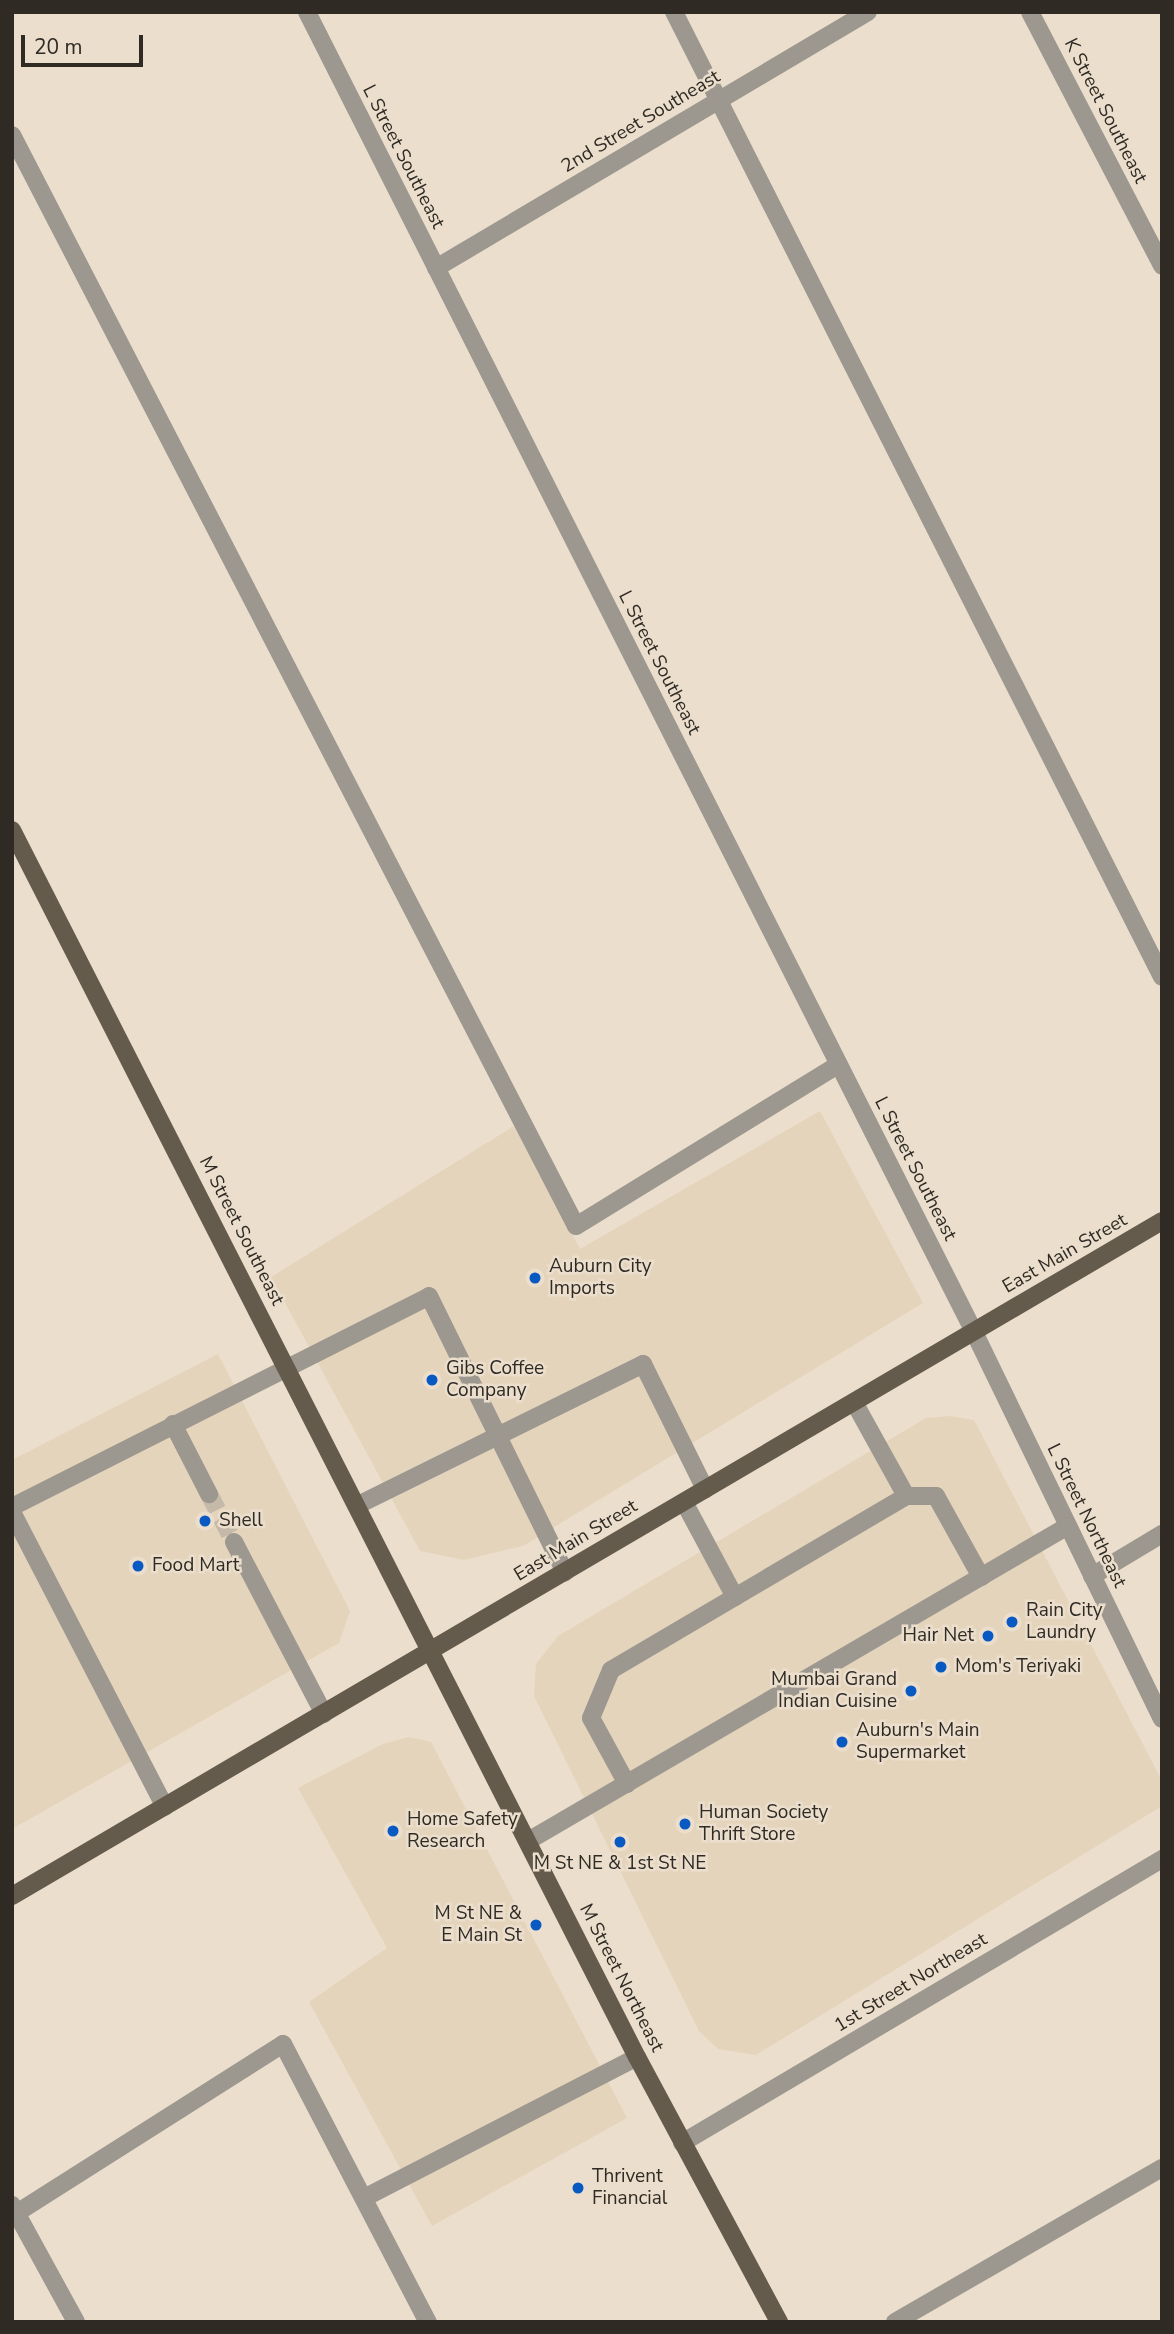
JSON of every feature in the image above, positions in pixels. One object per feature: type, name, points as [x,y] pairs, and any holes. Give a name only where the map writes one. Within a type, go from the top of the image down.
[{"type":"main road","name":"M Street Southeast","points":[[12,830],[433,1650]]},
{"type":"main road","name":"East Main Street","points":[[12,1896],[1162,1221]]},
{"type":"main road","name":"M Street Northeast","points":[[433,1650],[637,2057],[779,2322]]},
{"type":"street","name":"L Street Southeast","points":[[307,12],[974,1332]]},
{"type":"street","points":[[674,12],[1162,977]]},
{"type":"street","name":"2nd Street Southeast","points":[[436,268],[868,12]]},
{"type":"street","name":"K Street Southeast","points":[[1030,12],[1162,266]]},
{"type":"street","points":[[12,135],[576,1226],[838,1065]]},
{"type":"street","points":[[165,1807],[12,1509],[173,1423],[429,1296],[565,1572]]},
{"type":"street","name":"L Street Northeast","points":[[974,1332],[1162,1719]]},
{"type":"street","points":[[358,1505],[643,1364],[705,1489]]},
{"type":"street","points":[[854,1402],[906,1496]]},
{"type":"street","points":[[173,1423],[209,1494]]},
{"type":"street","points":[[627,1784],[591,1717],[611,1670],[906,1496],[936,1496],[981,1577]]},
{"type":"street","points":[[684,1502],[735,1597]]},
{"type":"street","points":[[528,1841],[1068,1526]]},
{"type":"street","points":[[1092,1576],[1162,1534]]},
{"type":"street","points":[[234,1542],[324,1714]]},
{"type":"street","name":"1st Street Northeast","points":[[682,2144],[1162,1859]]},
{"type":"street","points":[[76,2322],[14,2211],[283,2044],[428,2322]]},
{"type":"street","points":[[364,2198],[637,2057]]},
{"type":"street","points":[[895,2322],[1162,2168]]},
{"type":"shaded area","points":[[820,1111],[923,1303],[523,1546],[464,1560],[420,1551],[271,1277],[514,1126],[580,1249]]},
{"type":"shaded area","points":[[218,1354],[350,1611],[339,1643],[12,1829],[12,1460]]},
{"type":"shaded area","points":[[950,1416],[974,1420],[1160,1777],[1162,1806],[756,2055],[718,2049],[699,2031],[534,1696],[536,1664],[558,1636],[926,1418]]},
{"type":"shaded area","points":[[409,1737],[431,1742],[627,2118],[432,2226],[309,2002],[387,1948],[298,1788],[383,1744]]},
{"type":"tunnel","points":[[209,1494],[234,1542]]},
{"type":"place","name":"Auburn City Imports","points":[[535,1278]]},
{"type":"place","name":"Gibs Coffee Company","points":[[432,1380]]},
{"type":"place","name":"Shell","points":[[205,1521]]},
{"type":"place","name":"Food Mart","points":[[138,1566]]},
{"type":"place","name":"Rain City Laundry","points":[[1012,1622]]},
{"type":"place","name":"Hair Net","points":[[988,1636]]},
{"type":"place","name":"Mom's Teriyaki","points":[[941,1667]]},
{"type":"place","name":"Mumbai Grand Indian Cuisine","points":[[911,1691]]},
{"type":"place","name":"Auburn's Main Supermarket","points":[[842,1742]]},
{"type":"place","name":"Human Society Thrift Store","points":[[685,1824]]},
{"type":"place","name":"Home Safety Research","points":[[393,1831]]},
{"type":"place","name":"M St NE & 1st St NE","points":[[620,1842]]},
{"type":"place","name":"M St NE & E Main St","points":[[536,1925]]},
{"type":"place","name":"Thrivent Financial","points":[[578,2188]]}]
